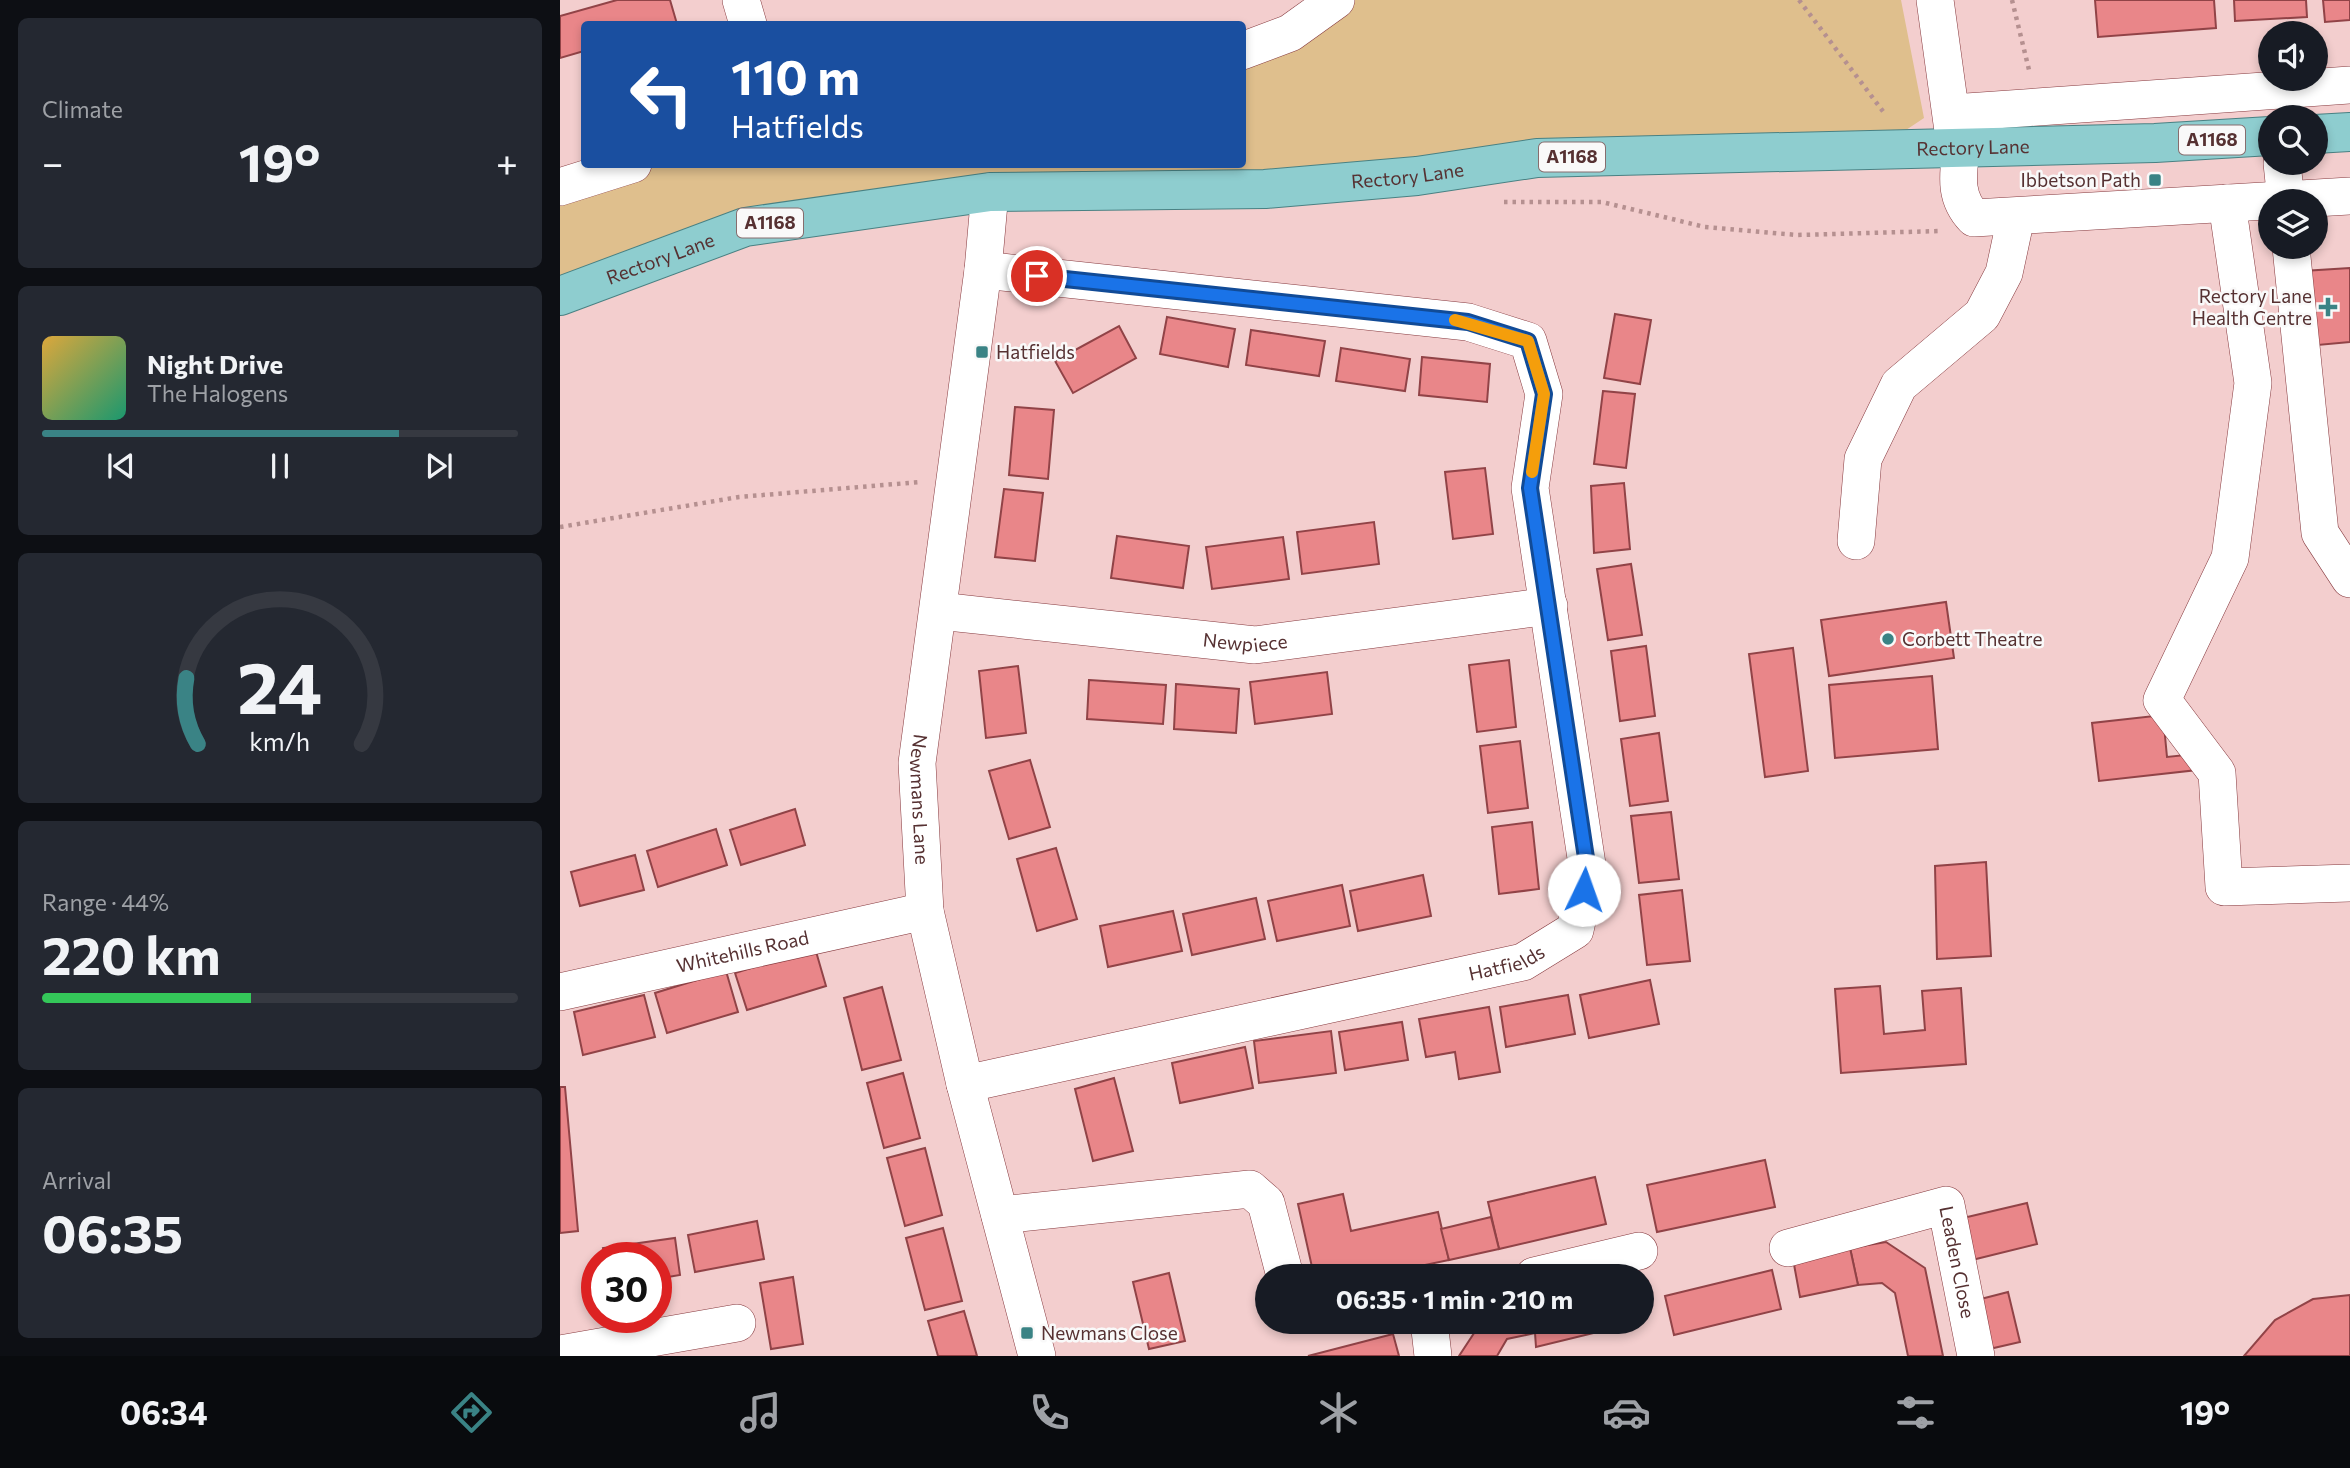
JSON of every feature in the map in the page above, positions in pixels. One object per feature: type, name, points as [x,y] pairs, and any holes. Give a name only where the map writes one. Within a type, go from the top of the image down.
[{"type":"main road","points":[[2328,133],[2350,132]]},
{"type":"main road","name":"Rectory Lane","points":[[560,296],[745,227],[990,192],[1265,189],[1417,176],[1537,158],[1902,148],[1956,135],[2155,143],[2258,137]]},
{"type":"street","points":[[741,0],[747,21]]},
{"type":"street","points":[[1246,50],[1290,33],[1336,0]]},
{"type":"street","points":[[1934,0],[1956,135],[1961,204],[1975,219],[2258,202]]},
{"type":"street","points":[[1956,135],[2038,108],[2350,85]]},
{"type":"street","points":[[560,187],[620,168]]},
{"type":"street","name":"Newmans Lane","points":[[990,192],[983,270],[917,764],[925,911],[965,1084],[1037,1356]]},
{"type":"street","points":[[2328,198],[2350,196]]},
{"type":"street","points":[[2227,203],[2253,383],[2231,558],[2162,699],[2217,773],[2224,887],[2350,883]]},
{"type":"street","points":[[1856,541],[1863,459],[1893,397],[1899,385],[1982,315],[2004,273],[2016,217]]},
{"type":"street","points":[[2292,259],[2320,533],[2350,579]]},
{"type":"street","name":"Hatfields","points":[[965,1084],[1522,962],[1575,930],[1588,871],[1530,488],[1544,394],[1528,341],[1468,322],[983,270]]},
{"type":"street","name":"Newpiece","points":[[939,611],[1255,645],[1549,606]]},
{"type":"street","name":"Whitehills Road","points":[[560,992],[925,911]]},
{"type":"street","points":[[1000,1215],[1250,1189],[1266,1203],[1282,1264]]},
{"type":"street","name":"Leaden Close","points":[[1788,1248],[1946,1205],[1976,1356]]},
{"type":"street","points":[[1584,1264],[1639,1251]]},
{"type":"street","points":[[560,1354],[737,1324]]},
{"type":"street","points":[[1430,1334],[1433,1356]]},
{"type":"path","points":[[1799,0],[1889,119],[1902,148]]},
{"type":"path","points":[[2011,0],[2038,108]]},
{"type":"path","points":[[1491,202],[1602,202],[1705,227],[1797,235],[1964,230],[1975,219]]},
{"type":"path","points":[[560,527],[739,497],[954,479]]},
{"type":"shaded area","points":[[1336,0],[1901,0],[1924,118],[1888,142],[1421,166],[991,180],[560,280],[560,187],[623,168],[1246,168],[1246,49]]},
{"type":"building","points":[[617,0],[670,0],[676,21],[581,21],[581,52],[560,58],[560,16]]},
{"type":"building","points":[[2095,0],[2214,0],[2216,28],[2098,37]]},
{"type":"building","points":[[2234,0],[2306,0],[2307,17],[2235,21]]},
{"type":"building","points":[[2323,0],[2350,0],[2350,20],[2325,21]]},
{"type":"building","name":"Rectory Lane Health Centre","points":[[2350,268],[2350,342],[2307,346],[2303,271]]},
{"type":"building","points":[[1615,314],[1651,320],[1640,384],[1604,378]]},
{"type":"building","points":[[1167,317],[1235,329],[1228,367],[1160,354]]},
{"type":"building","points":[[1119,326],[1136,358],[1073,393],[1055,361]]},
{"type":"building","points":[[1251,330],[1325,341],[1319,376],[1246,365]]},
{"type":"building","points":[[1341,348],[1410,359],[1405,391],[1336,381]]},
{"type":"building","points":[[1422,357],[1490,364],[1487,402],[1419,395]]},
{"type":"building","points":[[1603,391],[1635,394],[1626,468],[1594,464]]},
{"type":"building","points":[[1015,407],[1054,410],[1048,479],[1009,475]]},
{"type":"building","points":[[1485,468],[1493,534],[1453,539],[1445,472]]},
{"type":"building","points":[[1624,483],[1630,549],[1594,553],[1591,486]]},
{"type":"building","points":[[1004,489],[1043,493],[1035,561],[995,557]]},
{"type":"building","points":[[1374,522],[1379,564],[1302,574],[1297,532]]},
{"type":"building","points":[[1117,536],[1189,546],[1183,588],[1111,578]]},
{"type":"building","points":[[1283,537],[1289,579],[1212,589],[1206,547]]},
{"type":"building","points":[[1631,564],[1642,635],[1608,640],[1597,569]]},
{"type":"building","name":"Corbett Theatre","points":[[1946,602],[1954,658],[1829,676],[1821,620]]},
{"type":"building","points":[[1646,646],[1655,716],[1620,721],[1611,651]]},
{"type":"building","points":[[1793,648],[1808,771],[1765,777],[1749,654]]},
{"type":"building","points":[[1509,660],[1516,727],[1477,732],[1469,665]]},
{"type":"building","points":[[1018,666],[1026,733],[986,738],[979,671]]},
{"type":"building","points":[[1327,672],[1332,714],[1255,724],[1250,682]]},
{"type":"building","points":[[1932,676],[1938,749],[1835,758],[1829,685]]},
{"type":"building","points":[[1089,680],[1166,685],[1163,724],[1087,719]]},
{"type":"building","points":[[1176,684],[1239,689],[1236,733],[1174,729]]},
{"type":"building","points":[[2163,715],[2167,757],[2195,754],[2197,770],[2099,781],[2092,723]]},
{"type":"building","points":[[1659,733],[1668,801],[1630,806],[1621,739]]},
{"type":"building","points":[[1520,741],[1528,808],[1488,813],[1480,746]]},
{"type":"building","points":[[1030,760],[1050,827],[1009,839],[989,771]]},
{"type":"building","points":[[795,809],[805,845],[741,865],[730,830]]},
{"type":"building","points":[[1671,812],[1679,879],[1639,883],[1631,816]]},
{"type":"building","points":[[1532,822],[1539,889],[1499,894],[1492,827]]},
{"type":"building","points":[[716,829],[727,865],[658,887],[647,851]]},
{"type":"building","points":[[1056,848],[1077,919],[1037,931],[1017,859]]},
{"type":"building","points":[[635,855],[644,890],[580,906],[571,872]]},
{"type":"building","points":[[1986,862],[1991,956],[1937,959],[1935,866]]},
{"type":"building","points":[[1423,875],[1431,916],[1358,931],[1350,891]]},
{"type":"building","points":[[1342,885],[1350,926],[1277,941],[1268,901]]},
{"type":"building","points":[[1682,890],[1690,961],[1647,965],[1639,895]]},
{"type":"building","points":[[1256,898],[1265,939],[1192,955],[1183,914]]},
{"type":"building","points":[[1173,911],[1182,951],[1108,967],[1100,926]]},
{"type":"building","points":[[815,948],[826,986],[747,1010],[735,973]]},
{"type":"building","points":[[726,971],[738,1012],[667,1033],[655,993]]},
{"type":"building","points":[[1650,980],[1659,1024],[1589,1038],[1580,995]]},
{"type":"building","points":[[1880,986],[1884,1034],[1925,1030],[1922,991],[1961,988],[1966,1064],[1841,1073],[1835,989]]},
{"type":"building","points":[[882,987],[901,1060],[862,1070],[844,998]]},
{"type":"building","points":[[644,995],[655,1037],[583,1055],[574,1012]]},
{"type":"building","points":[[1568,995],[1575,1034],[1506,1047],[1500,1007]]},
{"type":"building","points":[[1489,1007],[1500,1072],[1459,1079],[1455,1052],[1426,1057],[1419,1019]]},
{"type":"building","points":[[1402,1022],[1408,1060],[1345,1070],[1339,1032]]},
{"type":"building","points":[[1331,1031],[1336,1073],[1259,1083],[1254,1041]]},
{"type":"building","points":[[1245,1047],[1253,1088],[1180,1103],[1172,1063]]},
{"type":"building","points":[[903,1073],[920,1138],[884,1148],[867,1083]]},
{"type":"building","points":[[1114,1078],[1133,1151],[1093,1161],[1075,1089]]},
{"type":"building","points":[[560,1087],[565,1087],[578,1231],[560,1233]]},
{"type":"building","points":[[925,1148],[942,1215],[905,1226],[887,1158]]},
{"type":"building","points":[[1765,1160],[1775,1207],[1657,1232],[1647,1185]]},
{"type":"building","points":[[1595,1177],[1606,1224],[1499,1249],[1488,1202]]},
{"type":"building","points":[[1343,1194],[1351,1231],[1438,1212],[1449,1260],[1430,1264],[1311,1264],[1298,1204]]},
{"type":"building","points":[[2027,1203],[2037,1244],[1972,1260],[1963,1218]]},
{"type":"building","points":[[1491,1217],[1499,1249],[1449,1260],[1441,1229]]},
{"type":"building","points":[[757,1221],[764,1259],[695,1272],[688,1235]]},
{"type":"building","points":[[943,1228],[962,1301],[925,1310],[906,1238]]},
{"type":"building","points":[[675,1238],[680,1275],[672,1276],[672,1242],[646,1242]]},
{"type":"building","points":[[1886,1242],[1925,1268],[1943,1356],[1908,1356],[1895,1293],[1882,1283],[1858,1285],[1850,1248]]},
{"type":"building","points":[[1850,1248],[1858,1285],[1800,1297],[1793,1259]]},
{"type":"building","points":[[1772,1270],[1781,1309],[1674,1335],[1665,1296]]},
{"type":"building","points":[[1169,1273],[1185,1341],[1149,1349],[1133,1282]]},
{"type":"building","points":[[793,1277],[803,1344],[771,1349],[760,1283]]},
{"type":"building","points":[[2008,1292],[2020,1342],[1985,1350],[1973,1301]]},
{"type":"building","points":[[2350,1295],[2350,1356],[2244,1356],[2275,1320],[2313,1299]]},
{"type":"building","points":[[964,1311],[977,1356],[938,1356],[928,1321]]},
{"type":"building","points":[[1393,1334],[1399,1356],[1308,1356]]},
{"type":"building","points":[[1473,1334],[1530,1334],[1507,1339],[1497,1356],[1459,1356]]},
{"type":"building","points":[[1535,1334],[1589,1334],[1536,1347]]},
{"type":"slow traffic","points":[[1455,320],[1528,341],[1544,394],[1532,472]]},
{"type":"place","name":"Ibbetson Path","points":[[2155,180]]},
{"type":"place","name":"Rectory Lane Health Centre","points":[[2328,307]]},
{"type":"place","name":"Hatfields","points":[[982,352]]},
{"type":"place","name":"Corbett Theatre","points":[[1888,639]]},
{"type":"place","name":"Newmans Close","points":[[1027,1333]]},
{"type":"route","points":[[1037,276],[1468,322],[1528,341],[1544,394],[1530,488],[1588,871],[1584,890]]}]
